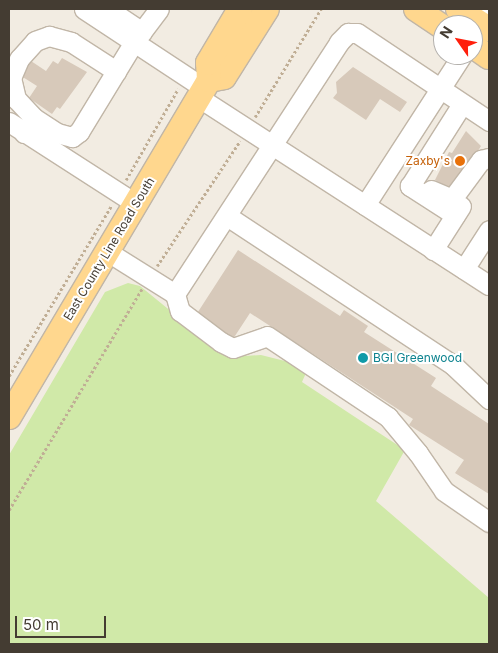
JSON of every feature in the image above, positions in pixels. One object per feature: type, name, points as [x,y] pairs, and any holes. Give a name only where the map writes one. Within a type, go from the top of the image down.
[{"type":"main road","name":"East County Line Road South","points":[[9,417],[204,88],[208,63],[240,9]]},
{"type":"main road","points":[[204,88],[224,77],[266,9]]},
{"type":"main road","points":[[416,9],[433,20]]},
{"type":"main road","points":[[458,9],[484,20]]},
{"type":"lane","points":[[84,9],[138,37]]},
{"type":"lane","points":[[108,9],[138,37],[204,88],[248,129],[489,285]]},
{"type":"lane","points":[[22,124],[72,137],[79,132],[138,37],[159,9]]},
{"type":"lane","points":[[175,294],[274,146],[339,42],[348,33],[357,34],[489,121]]},
{"type":"lane","points":[[116,71],[71,42],[48,36],[35,41],[19,60],[11,78],[22,124],[136,204]]},
{"type":"lane","points":[[365,205],[456,65]]},
{"type":"lane","points":[[455,215],[410,186],[462,104]]},
{"type":"lane","points":[[438,141],[440,155],[426,182],[429,189],[446,198],[452,199],[458,194],[482,160],[489,158]]},
{"type":"lane","points":[[433,250],[489,163]]},
{"type":"lane","points":[[227,216],[453,365],[489,399]]},
{"type":"lane","points":[[464,270],[487,237]]},
{"type":"lane","points":[[108,252],[175,294],[180,312],[221,342],[233,348],[267,336],[388,417],[418,453],[444,491],[489,522]]},
{"type":"path","points":[[9,510],[149,278],[248,129],[321,9]]},
{"type":"green space","points":[[128,283],[140,286],[227,357],[261,355],[289,362],[306,373],[302,382],[405,450],[376,501],[489,598],[489,644],[9,644],[9,455],[105,292]]},
{"type":"building","points":[[62,58],[87,72],[60,109],[57,107],[52,114],[29,98],[37,86],[18,74],[28,59],[46,71],[53,61],[58,64]]},
{"type":"building","points":[[353,67],[407,102],[400,112],[380,99],[366,120],[333,98],[337,93],[336,82]]},
{"type":"building","name":"Zaxby's","points":[[466,131],[481,146],[454,191],[435,180],[449,152],[452,153]]},
{"type":"building","name":"BGI Greenwood","points":[[238,250],[340,316],[344,310],[368,326],[364,332],[436,378],[431,386],[489,424],[489,494],[455,473],[464,460],[409,425],[413,419],[250,313],[233,339],[196,315]]},
{"type":"place","name":"Zaxby's","points":[[460,161]]},
{"type":"place","name":"BGI Greenwood","points":[[363,358]]}]
